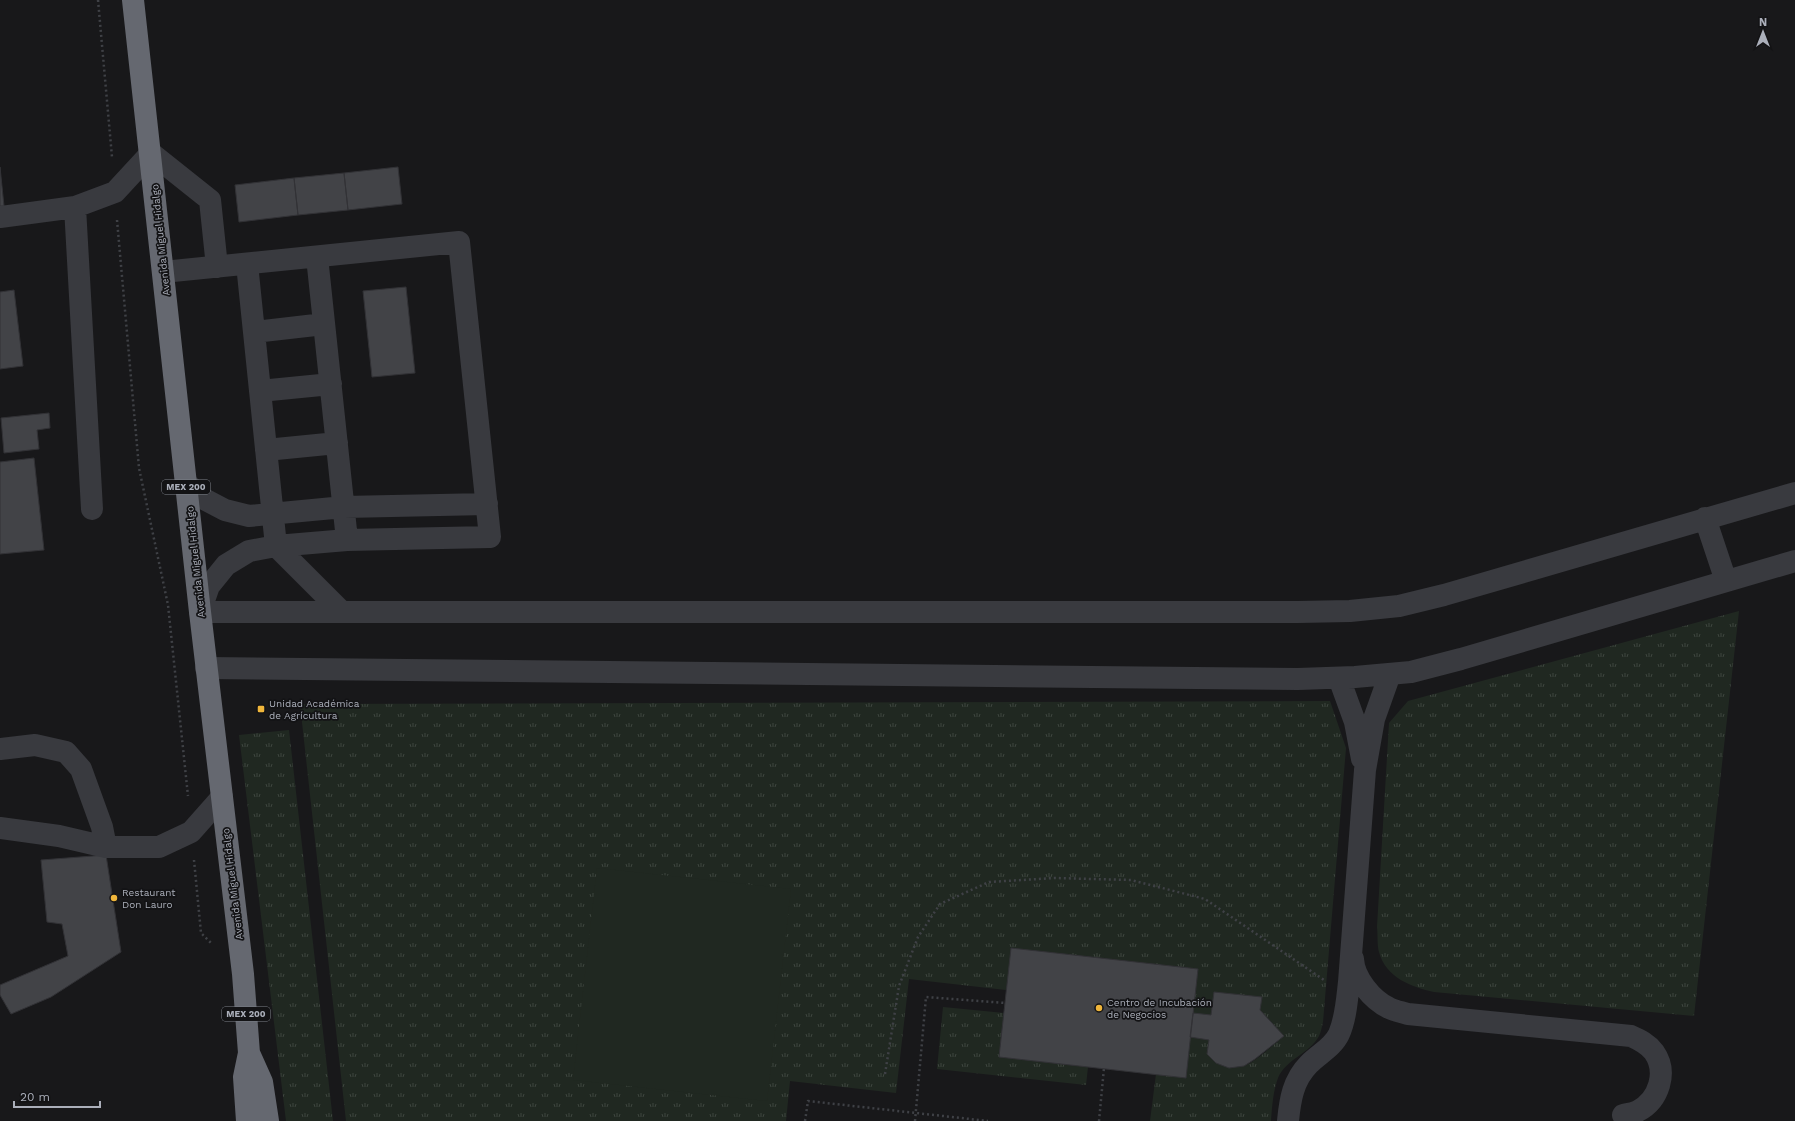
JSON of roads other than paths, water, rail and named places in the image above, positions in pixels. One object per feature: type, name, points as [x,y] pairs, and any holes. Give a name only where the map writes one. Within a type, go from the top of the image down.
[{"type":"highway","name":"Avenida Miguel Hidalgo","points":[[133,0],[151,153],[206,668],[243,974],[249,1053],[244,1077],[247,1121]]},
{"type":"highway","name":"Avenida Miguel Hidalgo","points":[[249,1053],[262,1082],[268,1121]]},
{"type":"street","points":[[0,216],[75,207],[115,192],[151,153],[210,200],[217,266]]},
{"type":"street","points":[[75,207],[92,509]]},
{"type":"street","points":[[163,272],[459,242],[490,537],[347,540],[276,546],[249,551],[226,565],[208,586],[200,612],[1350,611],[1399,606],[1444,595],[1795,493]]},
{"type":"street","points":[[317,256],[347,540]]},
{"type":"street","points":[[247,264],[276,546],[342,612]]},
{"type":"street","points":[[254,332],[324,324]]},
{"type":"street","points":[[260,391],[331,384]]},
{"type":"street","points":[[266,450],[337,443]]},
{"type":"street","points":[[186,483],[204,499],[225,510],[249,516],[344,507],[487,504]]},
{"type":"street","points":[[1705,518],[1726,581]]},
{"type":"street","points":[[206,668],[1290,679],[1339,678],[1411,672],[1461,659],[1795,561]]},
{"type":"street","points":[[1290,1114],[1292,1092],[1299,1076],[1308,1065],[1332,1044],[1339,1034],[1344,1016],[1347,996],[1365,770],[1374,719],[1390,674]]},
{"type":"street","points":[[1339,678],[1355,722],[1365,770]]},
{"type":"street","points":[[0,749],[35,745],[66,752],[81,769],[102,827],[106,847]]},
{"type":"street","points":[[0,828],[59,836],[106,847],[159,847],[191,832],[222,797]]},
{"type":"street","points":[[1351,944],[1353,963],[1361,981],[1373,996],[1389,1008],[1408,1014],[1632,1036],[1644,1042],[1654,1052],[1660,1064],[1661,1078],[1658,1092],[1649,1103],[1629,1118]]},
{"type":"place","name":"Unidad Académica de Agrícultura","points":[[261,709]]},
{"type":"place","name":"Restaurant Don Lauro","points":[[114,898]]},
{"type":"place","name":"Centro de Incubación de Negocios","points":[[1099,1008]]}]
